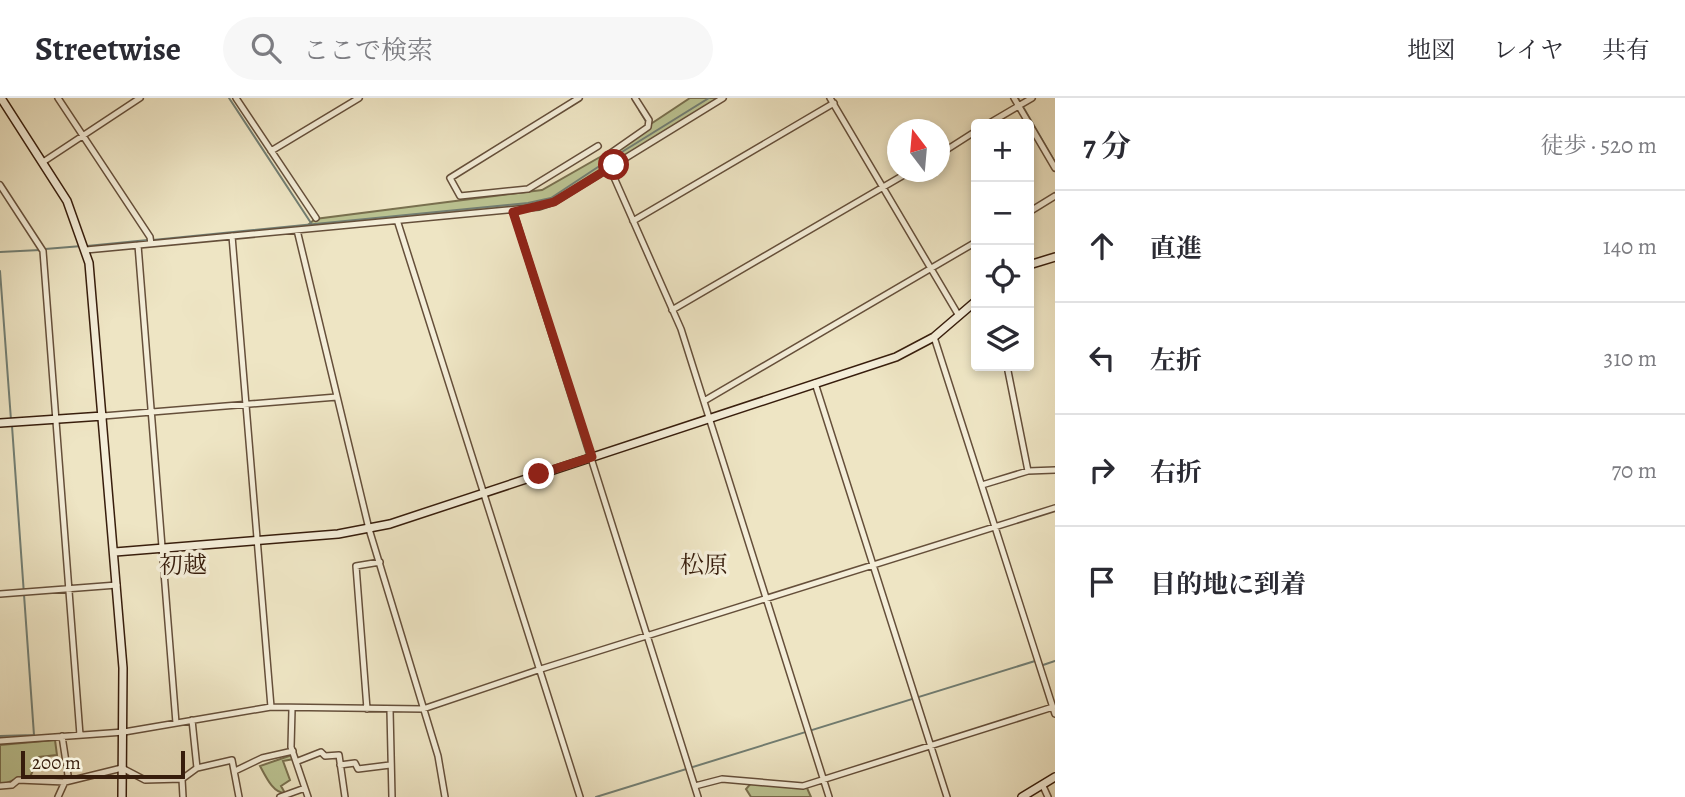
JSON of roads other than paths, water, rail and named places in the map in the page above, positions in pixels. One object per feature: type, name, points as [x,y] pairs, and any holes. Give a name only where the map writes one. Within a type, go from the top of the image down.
[{"type":"street","points":[[58,98],[150,237],[151,244]]},
{"type":"street","points":[[43,162],[140,98]]},
{"type":"street","points":[[236,98],[316,218]]},
{"type":"street","points":[[271,151],[359,98]]},
{"type":"street","points":[[579,98],[450,178],[460,196],[521,191],[598,146]]},
{"type":"street","points":[[635,98],[649,120],[648,127],[605,157],[673,310],[829,797]]},
{"type":"street","points":[[86,250],[513,212],[554,202],[647,142],[723,98]]},
{"type":"street","points":[[1014,98],[1055,168]]},
{"type":"street","points":[[997,119],[1032,98]]},
{"type":"street","points":[[633,221],[832,101],[959,316]]},
{"type":"street","points":[[2,102],[67,201],[86,250],[91,278],[123,668],[122,797]]},
{"type":"street","points":[[641,132],[647,142]]},
{"type":"street","points":[[950,147],[971,134]]},
{"type":"street","points":[[673,310],[892,182]]},
{"type":"street","points":[[0,185],[43,251],[80,735]]},
{"type":"street","points":[[1034,209],[1055,196]]},
{"type":"street","points":[[513,212],[698,797]]},
{"type":"street","points":[[398,223],[580,797]]},
{"type":"street","points":[[297,230],[369,529],[438,757],[445,797]]},
{"type":"street","points":[[232,236],[271,707]]},
{"type":"street","points":[[138,245],[176,723]]},
{"type":"street","points":[[704,401],[971,245]]},
{"type":"street","points":[[1034,263],[1055,257]]},
{"type":"street","points":[[114,552],[369,529],[896,357],[934,337],[971,306]]},
{"type":"street","points":[[934,337],[1055,714]]},
{"type":"street","points":[[1008,371],[1027,471]]},
{"type":"street","points":[[815,383],[947,797]]},
{"type":"street","points":[[0,423],[337,397]]},
{"type":"street","points":[[982,485],[1027,471],[1055,470]]},
{"type":"street","points":[[0,741],[124,732],[271,707],[423,709],[541,668],[648,638],[1055,508]]},
{"type":"street","points":[[367,709],[356,566],[380,562]]},
{"type":"street","points":[[0,594],[117,585]]},
{"type":"street","points":[[695,786],[722,779],[803,786],[1054,707]]},
{"type":"street","points":[[292,709],[293,751],[308,797]]},
{"type":"street","points":[[390,710],[392,797]]},
{"type":"street","points":[[192,720],[197,768]]},
{"type":"street","points":[[58,797],[68,775],[62,737]]},
{"type":"street","points":[[235,771],[262,758],[293,751]]},
{"type":"street","points":[[298,761],[321,752],[325,756],[339,755],[345,797]]},
{"type":"street","points":[[0,786],[12,785],[18,780],[65,782],[122,768],[145,780],[182,779],[197,768],[232,760],[239,797]]},
{"type":"street","points":[[340,765],[355,763],[358,769],[390,765]]},
{"type":"street","points":[[1021,797],[1055,777]]},
{"type":"street","points":[[182,779],[183,797]]},
{"type":"street","points":[[1043,786],[1048,797]]},
{"type":"street","points":[[279,797],[305,788]]},
{"type":"waterway","points":[[229,98],[311,223]]},
{"type":"waterway","points":[[609,160],[709,98]]},
{"type":"waterway","points":[[1018,98],[1055,162]]},
{"type":"waterway","points":[[639,110],[647,123]]},
{"type":"waterway","points":[[153,240],[528,203],[551,198],[604,163]]},
{"type":"waterway","points":[[87,246],[148,240]]},
{"type":"waterway","points":[[45,249],[82,246]]},
{"type":"waterway","points":[[0,252],[40,250]]},
{"type":"waterway","points":[[0,271],[11,420]]},
{"type":"waterway","points":[[0,736],[34,735],[12,426]]},
{"type":"waterway","points":[[596,797],[1035,661]]},
{"type":"waterway","points":[[1043,665],[1055,661]]},
{"type":"district","name":"初越","points":[[183,565]]},
{"type":"district","name":"松原","points":[[704,565]]}]
